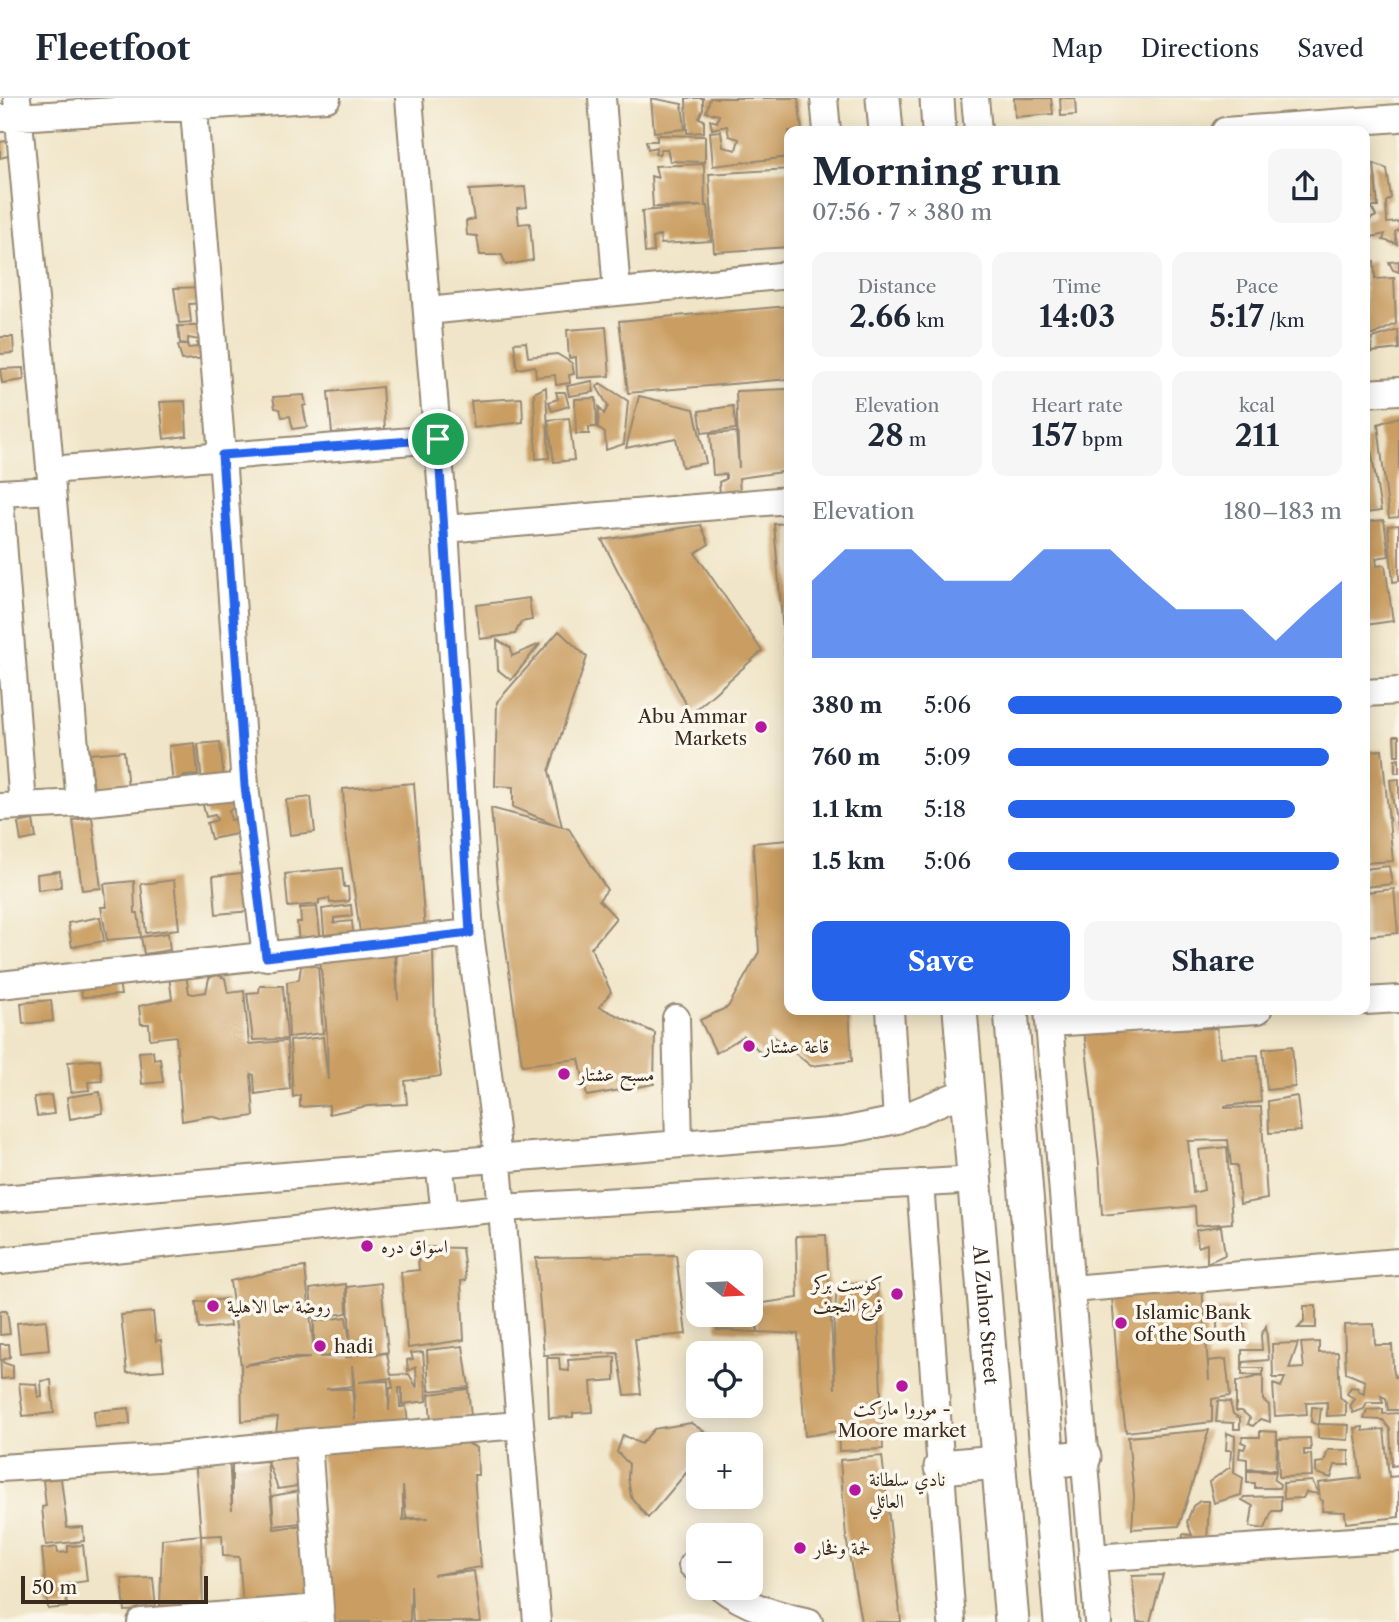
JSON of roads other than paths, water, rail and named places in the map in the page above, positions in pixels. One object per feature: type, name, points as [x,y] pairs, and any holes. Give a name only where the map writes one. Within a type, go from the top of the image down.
[{"type":"main road","points":[[883,98],[886,126]]},
{"type":"main road","points":[[937,98],[939,126]]},
{"type":"main road","name":"Al Zuhor Street","points":[[960,1015],[1012,1622]]},
{"type":"main road","points":[[1011,1015],[1061,1622]]},
{"type":"main road","points":[[1048,1461],[1084,1457]]},
{"type":"main road","points":[[941,1467],[997,1462]]},
{"type":"street","points":[[80,803],[51,480],[12,111],[327,98]]},
{"type":"street","points":[[409,98],[445,529],[470,933],[498,1157],[537,1622]]},
{"type":"street","points":[[602,98],[617,292]]},
{"type":"street","points":[[824,98],[827,126]]},
{"type":"street","points":[[975,98],[978,126]]},
{"type":"street","points":[[194,102],[245,786],[266,957]]},
{"type":"street","points":[[1287,126],[1399,117]]},
{"type":"street","points":[[427,311],[784,275]]},
{"type":"street","points":[[1370,393],[1399,391]]},
{"type":"street","points":[[0,494],[51,480],[222,455],[438,439]]},
{"type":"street","points":[[445,529],[784,500]]},
{"type":"street","points":[[0,502],[11,806],[80,803],[245,786]]},
{"type":"street","points":[[1370,694],[1399,691]]},
{"type":"street","points":[[0,985],[470,933]]},
{"type":"street","points":[[1370,1001],[1399,999]]},
{"type":"street","points":[[890,1015],[897,1120]]},
{"type":"street","points":[[1098,1622],[1049,1017],[1109,1015]]},
{"type":"street","points":[[677,1018],[679,1143]]},
{"type":"street","points":[[0,1199],[842,1131],[897,1120],[967,1091]]},
{"type":"street","points":[[439,1162],[445,1214]]},
{"type":"street","points":[[0,1261],[502,1208],[976,1180]]},
{"type":"street","points":[[920,1184],[952,1622]]},
{"type":"street","points":[[1071,1289],[1399,1262]]},
{"type":"street","points":[[0,1468],[158,1458],[308,1442],[520,1425]]},
{"type":"street","points":[[141,1622],[320,1615],[308,1442]]},
{"type":"street","points":[[1093,1558],[1399,1538]]},
{"type":"street","points":[[740,1600],[776,1615],[809,1622]]},
{"type":"place","name":"Abu Ammar Markets","points":[[761,727]]},
{"type":"place","name":"قاعة عشتار","points":[[749,1046]]},
{"type":"place","name":"مسبح عشتار","points":[[564,1074]]},
{"type":"place","name":"اسواق دره","points":[[367,1246]]},
{"type":"place","name":"كوست بركر فرع النجف","points":[[897,1294]]},
{"type":"place","name":"روضة سما الاهلية","points":[[213,1306]]},
{"type":"place","name":"Islamic Bank of the South","points":[[1121,1323]]},
{"type":"place","name":"hadi","points":[[320,1346]]},
{"type":"place","name":"موروا ماركت - Moore market","points":[[902,1386]]},
{"type":"place","name":"نادي سلطانة العائلي","points":[[855,1490]]},
{"type":"place","name":"لحمة وفخار","points":[[800,1548]]}]
